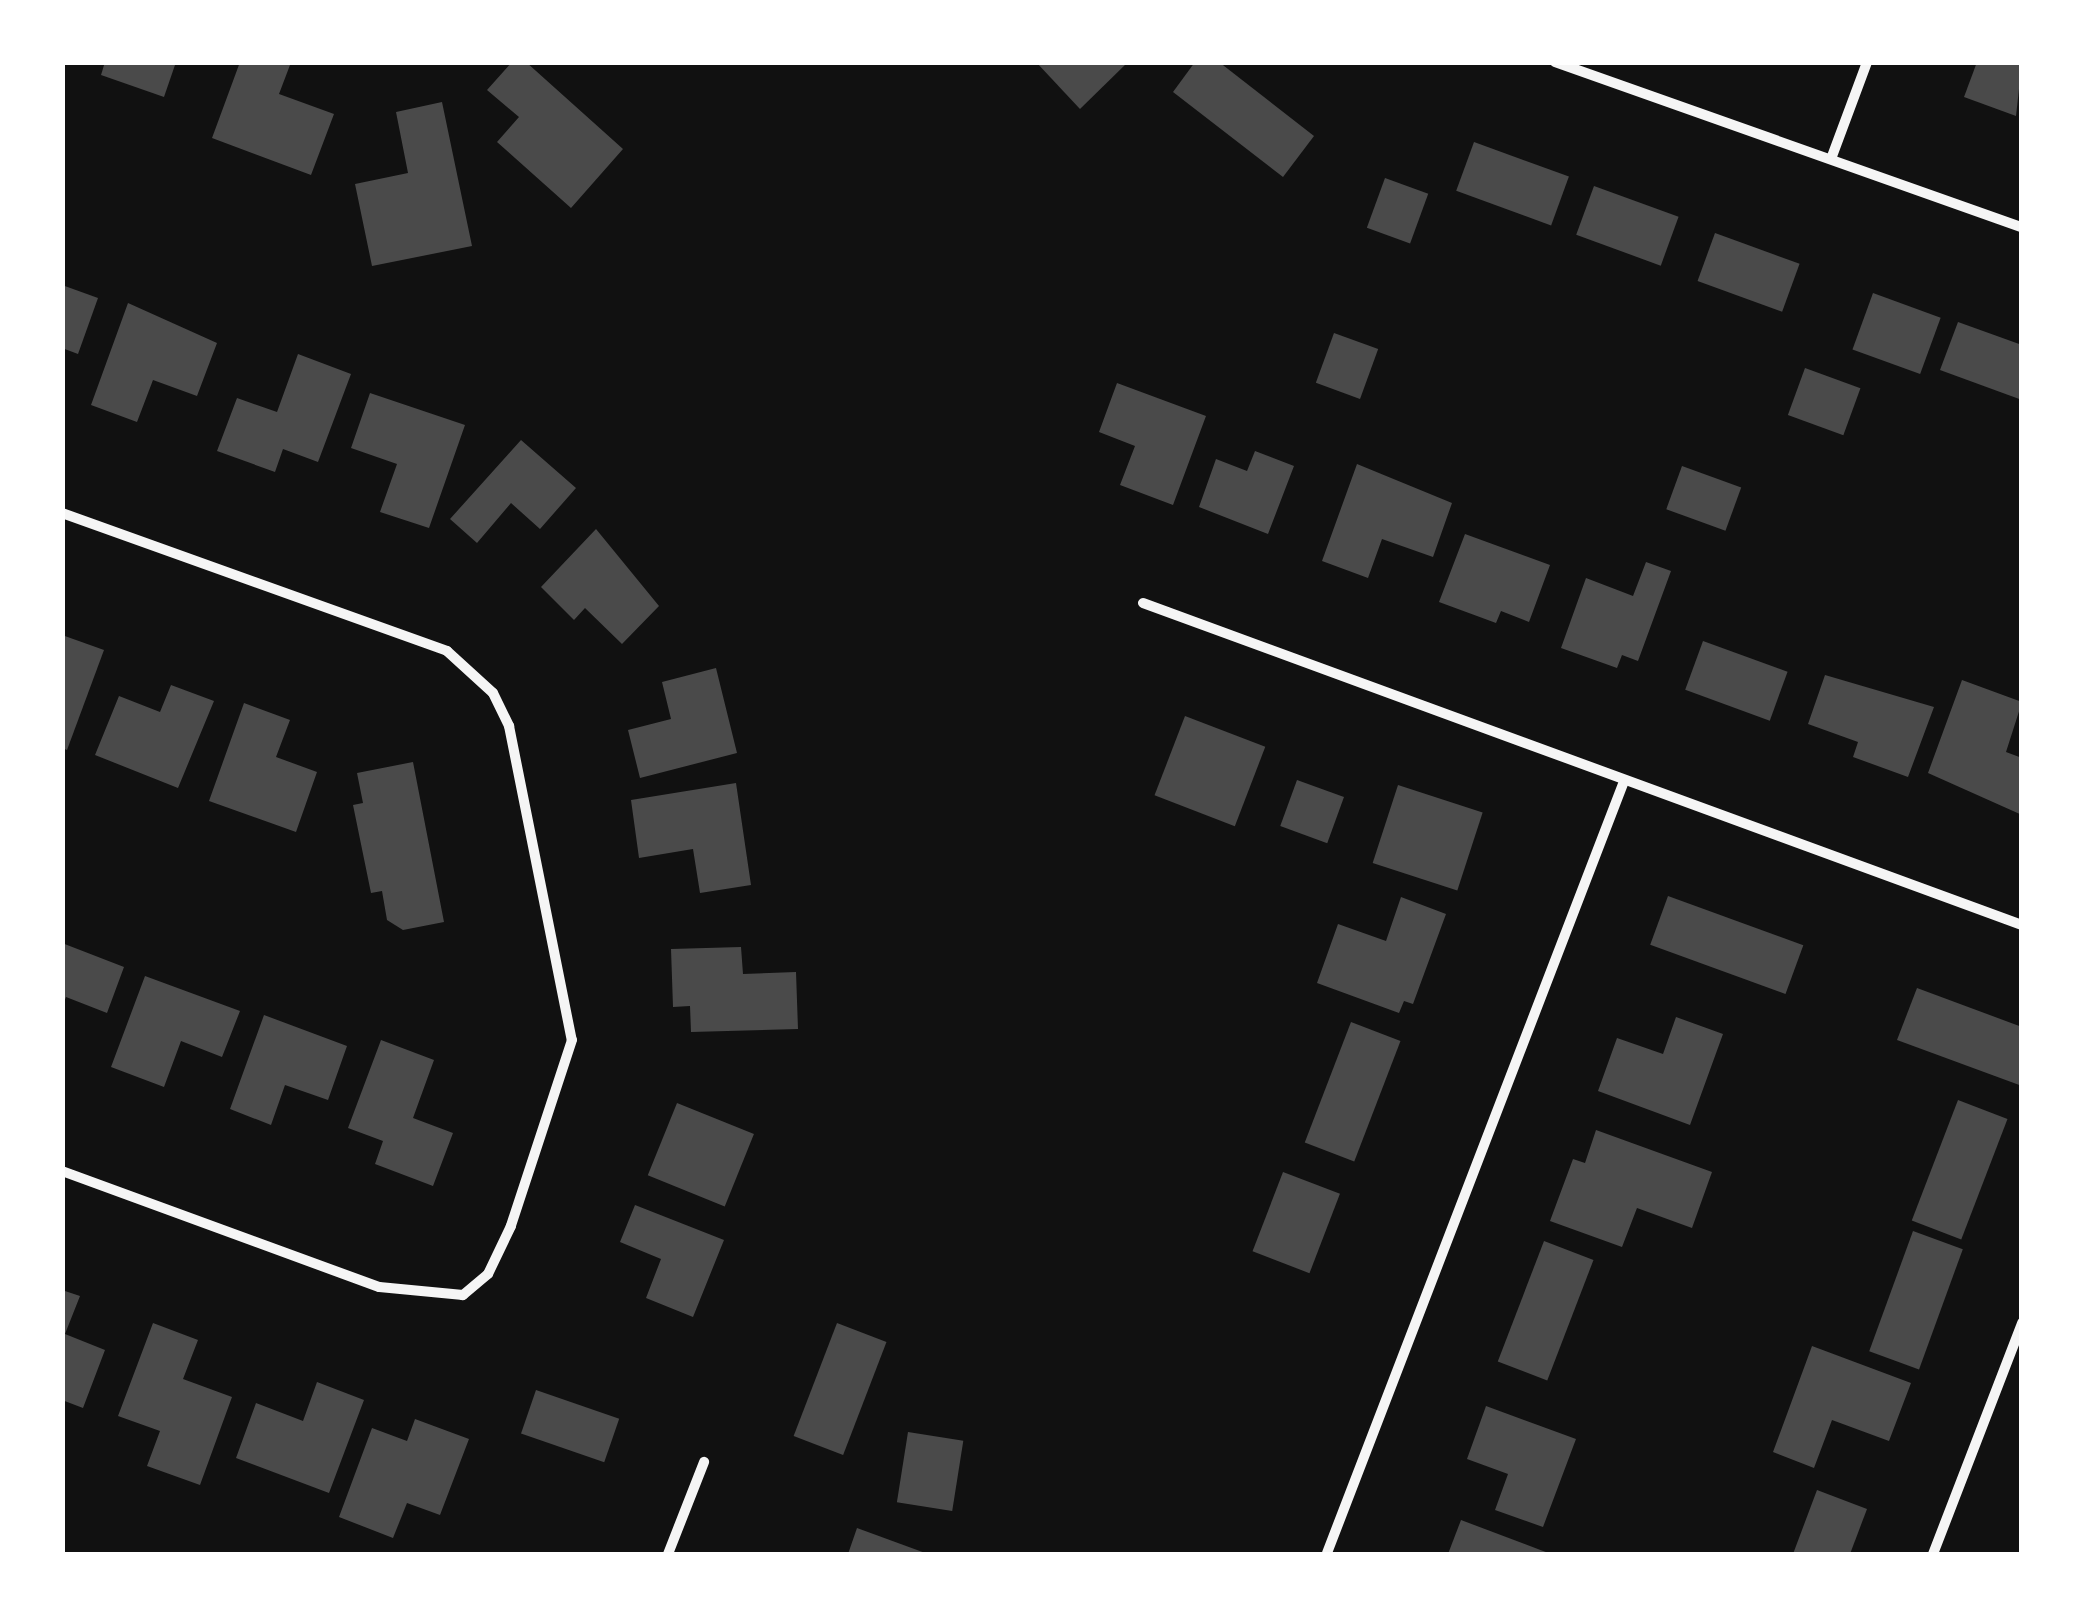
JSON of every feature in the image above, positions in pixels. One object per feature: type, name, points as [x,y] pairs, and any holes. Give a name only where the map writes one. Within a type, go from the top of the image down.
[{"type":"street","points":[[1555,62],[2022,227]]},
{"type":"street","points":[[1831,159],[1868,62]]},
{"type":"street","points":[[62,512],[447,651],[493,693],[508,726],[572,1040],[511,1226],[488,1274],[464,1295],[379,1287],[62,1170]]},
{"type":"street","points":[[1142,603],[1624,784],[2022,925]]},
{"type":"street","points":[[1328,1553],[1624,784]]},
{"type":"street","points":[[1933,1554],[2022,1323]]},
{"type":"street","points":[[668,1554],[704,1462]]},
{"type":"building","points":[[105,62],[176,62],[164,97],[101,75]]},
{"type":"building","points":[[240,62],[290,65],[279,94],[334,114],[311,175],[212,138]]},
{"type":"building","points":[[512,62],[526,62],[623,149],[571,208],[497,142],[519,117],[487,90]]},
{"type":"building","points":[[1036,62],[1128,62],[1080,109]]},
{"type":"building","points":[[1195,62],[1219,62],[1314,136],[1283,177],[1173,92]]},
{"type":"building","points":[[1977,62],[2022,62],[2016,116],[1964,97]]},
{"type":"building","points":[[442,102],[472,246],[372,266],[355,184],[408,173],[396,112]]},
{"type":"building","points":[[1474,142],[1569,177],[1551,225],[1456,191]]},
{"type":"building","points":[[1385,178],[1428,194],[1410,244],[1367,228]]},
{"type":"building","points":[[1594,186],[1679,217],[1661,266],[1576,235]]},
{"type":"building","points":[[1715,233],[1800,264],[1782,312],[1698,281]]},
{"type":"building","points":[[62,285],[98,298],[78,354],[62,348]]},
{"type":"building","points":[[1873,293],[1941,318],[1920,374],[1852,349]]},
{"type":"building","points":[[128,303],[217,343],[197,396],[153,380],[137,422],[91,405]]},
{"type":"building","points":[[1958,322],[2022,345],[2022,400],[1940,370]]},
{"type":"building","points":[[1334,333],[1378,349],[1360,399],[1316,383]]},
{"type":"building","points":[[298,354],[351,374],[318,462],[283,449],[275,472],[217,451],[237,398],[277,412]]},
{"type":"building","points":[[1805,368],[1860,388],[1843,435],[1788,415]]},
{"type":"building","points":[[1117,383],[1206,416],[1173,505],[1120,485],[1135,446],[1099,432]]},
{"type":"building","points":[[370,393],[465,425],[429,528],[380,512],[397,464],[351,448]]},
{"type":"building","points":[[521,440],[576,488],[540,529],[511,503],[477,543],[450,519]]},
{"type":"building","points":[[1255,451],[1294,466],[1268,534],[1199,507],[1216,459],[1247,471]]},
{"type":"building","points":[[1357,464],[1452,503],[1433,557],[1382,539],[1368,578],[1322,561]]},
{"type":"building","points":[[1682,466],[1741,488],[1725,531],[1666,509]]},
{"type":"building","points":[[596,529],[659,606],[622,644],[585,608],[574,620],[541,587]]},
{"type":"building","points":[[1465,534],[1550,565],[1529,622],[1501,611],[1496,623],[1439,602]]},
{"type":"building","points":[[1646,562],[1671,571],[1638,661],[1622,655],[1617,668],[1561,648],[1586,578],[1633,596]]},
{"type":"building","points":[[62,635],[104,650],[67,750],[62,748]]},
{"type":"building","points":[[1703,641],[1788,672],[1770,721],[1685,690]]},
{"type":"building","points":[[716,668],[737,753],[640,778],[628,730],[671,719],[662,682]]},
{"type":"building","points":[[1825,675],[1934,707],[1908,777],[1853,757],[1858,742],[1808,724]]},
{"type":"building","points":[[1962,680],[2022,702],[2006,752],[2022,758],[2022,815],[1928,773]]},
{"type":"building","points":[[171,685],[214,701],[178,788],[95,755],[119,696],[160,712]]},
{"type":"building","points":[[244,703],[290,720],[276,757],[317,772],[296,832],[209,801]]},
{"type":"building","points":[[1185,716],[1265,747],[1235,826],[1155,795]]},
{"type":"building","points":[[413,762],[444,922],[403,930],[387,920],[382,891],[371,893],[353,805],[363,803],[357,773]]},
{"type":"building","points":[[1297,780],[1344,797],[1327,843],[1280,826]]},
{"type":"building","points":[[736,783],[751,885],[700,893],[693,849],[639,858],[631,800]]},
{"type":"building","points":[[1398,785],[1483,813],[1457,890],[1373,863]]},
{"type":"building","points":[[1668,896],[1803,945],[1786,994],[1650,945]]},
{"type":"building","points":[[1401,897],[1446,914],[1413,1004],[1404,1001],[1399,1013],[1317,983],[1338,924],[1386,941]]},
{"type":"building","points":[[62,943],[124,967],[107,1013],[66,997],[62,1007]]},
{"type":"building","points":[[741,947],[743,974],[796,972],[798,1029],[691,1032],[690,1006],[673,1007],[671,949]]},
{"type":"building","points":[[145,976],[240,1011],[222,1057],[181,1041],[164,1087],[111,1067]]},
{"type":"building","points":[[1917,988],[2022,1027],[2022,1086],[1897,1040]]},
{"type":"building","points":[[264,1015],[347,1046],[328,1100],[285,1085],[271,1125],[230,1109]]},
{"type":"building","points":[[1676,1017],[1723,1034],[1690,1125],[1598,1091],[1617,1038],[1663,1054]]},
{"type":"building","points":[[1351,1022],[1400,1041],[1354,1161],[1305,1142]]},
{"type":"building","points":[[381,1040],[434,1060],[413,1118],[453,1133],[433,1186],[375,1164],[383,1141],[348,1128]]},
{"type":"building","points":[[1958,1100],[2007,1119],[1961,1239],[1912,1220]]},
{"type":"building","points":[[677,1103],[754,1134],[725,1206],[648,1175]]},
{"type":"building","points":[[1596,1130],[1712,1172],[1692,1228],[1637,1208],[1622,1247],[1550,1221],[1573,1159],[1585,1163]]},
{"type":"building","points":[[1283,1172],[1340,1194],[1309,1273],[1253,1251]]},
{"type":"building","points":[[635,1205],[724,1240],[693,1317],[646,1298],[661,1259],[620,1242]]},
{"type":"building","points":[[1913,1231],[1963,1249],[1919,1369],[1869,1351]]},
{"type":"building","points":[[1544,1241],[1593,1260],[1547,1380],[1498,1361]]},
{"type":"building","points":[[62,1290],[80,1296],[65,1334],[105,1350],[83,1408],[62,1400]]},
{"type":"building","points":[[153,1323],[198,1340],[183,1379],[232,1397],[200,1485],[147,1466],[160,1431],[118,1416]]},
{"type":"building","points":[[837,1323],[886,1342],[843,1455],[794,1436]]},
{"type":"building","points":[[1812,1346],[1911,1383],[1889,1441],[1832,1420],[1814,1468],[1773,1452]]},
{"type":"building","points":[[317,1382],[364,1400],[329,1493],[236,1458],[256,1403],[303,1421]]},
{"type":"building","points":[[536,1390],[619,1419],[604,1462],[521,1433]]},
{"type":"building","points":[[1486,1406],[1576,1439],[1543,1527],[1495,1510],[1508,1474],[1467,1459]]},
{"type":"building","points":[[415,1419],[469,1439],[440,1515],[407,1503],[393,1538],[339,1517],[372,1428],[407,1441]]},
{"type":"building","points":[[908,1432],[963,1441],[952,1511],[897,1502]]},
{"type":"building","points":[[1817,1490],[1867,1509],[1850,1554],[1793,1554]]},
{"type":"building","points":[[1461,1520],[1551,1554],[1448,1554]]},
{"type":"building","points":[[857,1528],[928,1554],[848,1554]]}]
